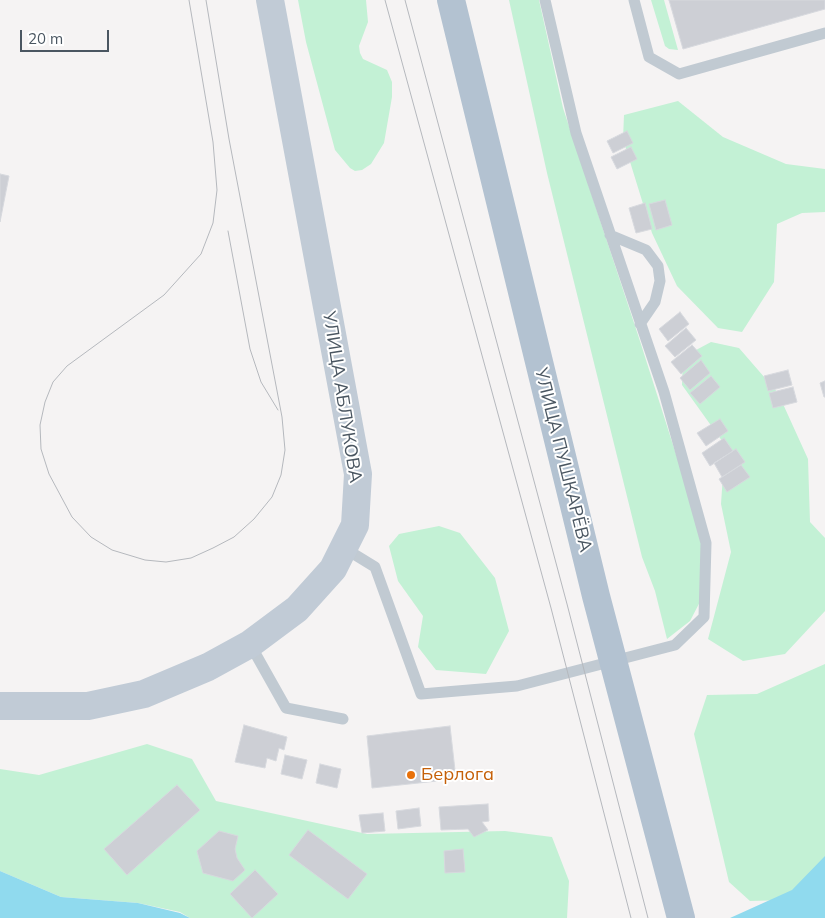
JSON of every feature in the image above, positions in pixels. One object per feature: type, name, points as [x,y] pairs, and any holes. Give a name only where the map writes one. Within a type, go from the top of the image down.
[{"type":"main road","name":"УЛИЦА ПУШКАРЁВА","points":[[451,0],[596,596],[681,918]]},
{"type":"street","name":"УЛИЦА АБЛУКОВА","points":[[0,706],[88,706],[144,694],[208,667],[250,644],[297,609],[333,569],[355,525],[358,474],[270,0]]},
{"type":"lane","points":[[344,548],[374,567],[421,694],[517,686],[675,645],[704,617],[706,543],[664,392],[576,133],[545,0]]},
{"type":"lane","points":[[634,0],[649,56],[679,74],[825,33]]},
{"type":"lane","points":[[610,235],[646,250],[658,266],[660,281],[655,302],[640,324]]},
{"type":"lane","points":[[250,644],[286,708],[343,719]]},
{"type":"green space","points":[[298,0],[366,0],[368,22],[359,46],[360,53],[363,59],[387,70],[392,82],[392,97],[384,143],[371,164],[362,170],[355,171],[350,168],[335,150],[306,42]]},
{"type":"green space","points":[[509,0],[539,0],[563,108],[702,536],[702,598],[690,621],[667,639],[655,591],[642,557],[547,173]]},
{"type":"green space","points":[[651,0],[664,0],[678,50],[669,49],[665,46]]},
{"type":"green space","points":[[678,101],[723,137],[786,164],[825,169],[825,212],[802,213],[777,224],[774,282],[742,332],[718,328],[677,286],[652,233],[623,139],[624,115]]},
{"type":"green space","points":[[711,342],[739,348],[778,393],[808,459],[810,522],[825,538],[825,611],[785,654],[743,661],[708,639],[731,552],[721,504],[725,445],[682,385],[683,357]]},
{"type":"green space","points":[[439,526],[460,533],[495,578],[509,631],[486,674],[436,670],[418,647],[423,616],[398,581],[389,546],[399,534]]},
{"type":"green space","points":[[825,664],[825,860],[788,900],[750,901],[729,882],[694,734],[707,695],[757,694]]},
{"type":"green space","points":[[147,744],[192,759],[216,801],[367,834],[505,831],[552,837],[569,881],[567,918],[190,918],[180,912],[138,903],[61,897],[0,871],[0,769],[39,775]]},
{"type":"water","points":[[825,856],[825,918],[730,918],[792,890]]},
{"type":"water","points":[[0,871],[61,897],[138,903],[180,913],[190,918],[0,918]]},
{"type":"building","points":[[669,0],[825,0],[825,9],[683,49]]},
{"type":"building","points":[[627,131],[633,143],[613,153],[607,141]]},
{"type":"building","points":[[631,147],[637,159],[617,169],[611,157]]},
{"type":"building","points":[[0,174],[9,176],[0,222]]},
{"type":"building","points":[[665,200],[672,225],[656,230],[649,204]]},
{"type":"building","points":[[645,203],[652,229],[636,233],[629,208]]},
{"type":"building","points":[[680,312],[689,324],[668,341],[659,329]]},
{"type":"building","points":[[686,328],[696,340],[675,357],[665,346]]},
{"type":"building","points":[[692,345],[702,356],[681,374],[671,362]]},
{"type":"building","points":[[701,360],[710,373],[690,390],[680,378]]},
{"type":"building","points":[[788,370],[792,385],[768,391],[764,376]]},
{"type":"building","points":[[711,376],[720,387],[700,404],[690,393]]},
{"type":"building","points":[[825,381],[825,397],[824,397],[820,383]]},
{"type":"building","points":[[793,387],[797,402],[773,408],[769,393]]},
{"type":"building","points":[[720,419],[728,431],[706,446],[697,433]]},
{"type":"building","points":[[724,438],[733,451],[710,466],[702,453]]},
{"type":"building","points":[[736,449],[745,462],[722,477],[714,463]]},
{"type":"building","points":[[741,465],[750,477],[727,492],[719,479]]},
{"type":"building","points":[[244,725],[287,737],[284,750],[279,748],[276,761],[267,758],[265,768],[235,762]]},
{"type":"building","points":[[450,726],[456,779],[372,788],[367,736]]},
{"type":"building","points":[[285,755],[307,760],[302,779],[281,774]]},
{"type":"building","points":[[320,764],[341,769],[337,788],[316,783]]},
{"type":"building","points":[[177,785],[200,810],[127,875],[104,849]]},
{"type":"building","points":[[488,804],[489,821],[482,822],[488,830],[474,837],[468,829],[441,830],[439,807]]},
{"type":"building","points":[[419,808],[421,826],[398,829],[396,811]]},
{"type":"building","points":[[383,813],[385,831],[362,833],[359,815]]},
{"type":"building","points":[[308,830],[367,874],[348,899],[289,855]]},
{"type":"building","points":[[219,831],[238,836],[235,849],[237,858],[245,870],[233,881],[203,873],[197,851]]},
{"type":"building","points":[[463,849],[465,872],[445,873],[444,851]]},
{"type":"building","points":[[255,870],[278,894],[252,918],[230,894]]},
{"type":"tram line","points":[[189,0],[213,142],[217,190],[213,223],[201,254],[164,295],[67,366],[53,382],[45,402],[40,425],[41,449],[49,474],[72,517],[91,537],[112,550],[145,560],[166,562],[191,558],[213,548],[234,537],[254,519],[272,497],[281,475],[285,450],[282,417],[229,139],[206,0]]},
{"type":"tram line","points":[[385,0],[551,608],[631,918]]},
{"type":"tram line","points":[[405,0],[567,604],[648,918]]},
{"type":"tram line","points":[[228,231],[250,349],[261,382],[278,410]]},
{"type":"place","name":"Берлога","points":[[411,775]]}]
